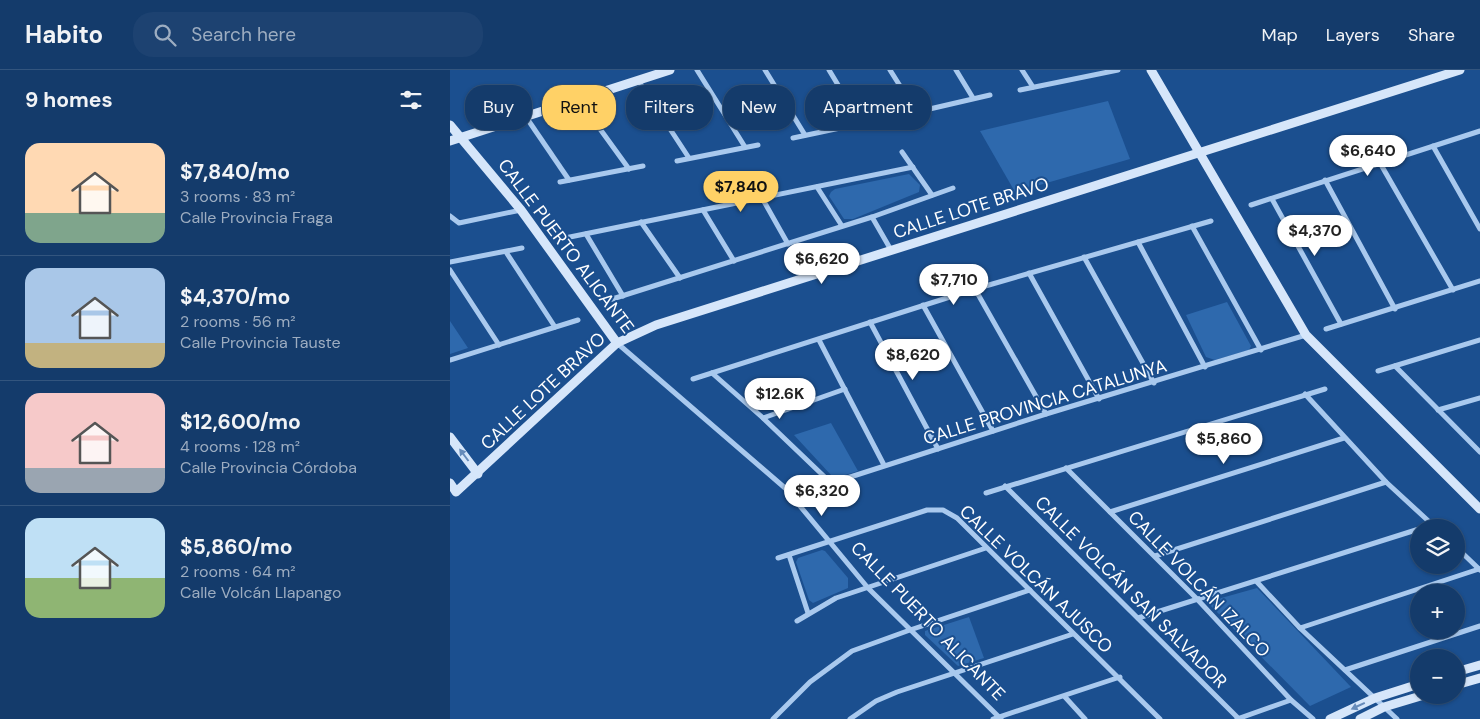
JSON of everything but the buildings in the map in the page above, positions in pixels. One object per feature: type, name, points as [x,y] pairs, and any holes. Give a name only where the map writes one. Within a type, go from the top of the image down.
[{"type":"street","points":[[616,87],[670,70]]},
{"type":"street","points":[[697,70],[745,147]]},
{"type":"street","points":[[765,70],[805,135]]},
{"type":"street","points":[[829,70],[838,85]]},
{"type":"street","points":[[890,70],[899,85]]},
{"type":"street","points":[[956,70],[973,98]]},
{"type":"street","points":[[1022,70],[1033,87]]},
{"type":"street","points":[[1020,90],[1118,70]]},
{"type":"street","points":[[1151,70],[1306,336],[1480,510]]},
{"type":"street","name":"CALLE LOTE BRAVO","points":[[453,494],[478,474],[617,343],[656,325],[1460,70]]},
{"type":"street","points":[[638,80],[689,158]]},
{"type":"street","points":[[931,109],[990,95]]},
{"type":"street","name":"CALLE PUERTO ALICANTE","points":[[450,125],[521,210],[617,343],[785,488],[868,588],[1000,718]]},
{"type":"street","points":[[532,126],[569,180]]},
{"type":"street","points":[[450,141],[486,130]]},
{"type":"street","points":[[601,130],[629,169]]},
{"type":"street","points":[[792,138],[828,130]]},
{"type":"street","points":[[1251,205],[1480,132]]},
{"type":"street","points":[[677,161],[758,145]]},
{"type":"street","points":[[1432,146],[1480,229]]},
{"type":"street","points":[[902,152],[932,195]]},
{"type":"street","points":[[1380,163],[1453,290]]},
{"type":"street","points":[[560,182],[643,166]]},
{"type":"street","points":[[565,238],[913,167]]},
{"type":"street","points":[[1325,180],[1395,309]]},
{"type":"street","points":[[817,187],[842,226]]},
{"type":"street","points":[[606,301],[872,217],[953,188]]},
{"type":"street","points":[[762,198],[788,244]]},
{"type":"street","points":[[1272,199],[1341,324]]},
{"type":"street","points":[[450,216],[455,221],[464,222],[521,210]]},
{"type":"street","points":[[703,210],[734,261]]},
{"type":"street","points":[[872,217],[891,250]]},
{"type":"street","points":[[693,379],[975,289],[1211,221]]},
{"type":"street","points":[[641,222],[680,278]]},
{"type":"street","points":[[1192,226],[1261,350]]},
{"type":"street","points":[[586,234],[623,296]]},
{"type":"street","points":[[1138,242],[1205,367]]},
{"type":"street","points":[[450,262],[522,248]]},
{"type":"street","points":[[506,252],[555,327]]},
{"type":"street","points":[[1084,257],[1154,383]]},
{"type":"street","points":[[450,270],[499,345]]},
{"type":"street","points":[[1029,273],[1099,399]]},
{"type":"street","points":[[1326,329],[1480,281]]},
{"type":"street","points":[[975,289],[1046,414]]},
{"type":"street","points":[[923,305],[993,431]]},
{"type":"street","points":[[450,360],[578,320]]},
{"type":"street","points":[[870,322],[938,449]]},
{"type":"street","name":"CALLE PROVINCIA CATALUNYA","points":[[816,488],[1046,414],[1306,336]]},
{"type":"street","points":[[818,340],[884,465]]},
{"type":"street","points":[[1378,371],[1480,340]]},
{"type":"street","points":[[1395,366],[1480,452]]},
{"type":"street","points":[[712,373],[763,418],[832,484]]},
{"type":"street","points":[[763,418],[845,389]]},
{"type":"street","points":[[986,494],[1005,486],[1325,389]]},
{"type":"street","points":[[1305,394],[1386,482],[1427,519]]},
{"type":"street","points":[[1438,410],[1480,398]]},
{"type":"street","points":[[450,437],[478,474]]},
{"type":"street","points":[[1110,512],[1344,438]]},
{"type":"street","name":"CALLE VOLCÁN IZALCO","points":[[1066,468],[1197,599],[1291,700],[1313,719]]},
{"type":"street","points":[[1155,556],[1386,482]]},
{"type":"street","points":[[450,483],[453,494]]},
{"type":"street","name":"CALLE VOLCÁN SAN SALVADOR","points":[[1005,486],[1237,719],[1291,700]]},
{"type":"street","name":"CALLE VOLCÁN AJUSCO","points":[[778,558],[935,509],[952,514],[1160,719]]},
{"type":"street","points":[[1138,618],[1257,582],[1410,532]]},
{"type":"street","points":[[797,621],[836,598],[986,548]]},
{"type":"street","points":[[789,555],[808,613]]},
{"type":"street","points":[[1300,628],[1479,570],[1465,556]]},
{"type":"street","points":[[1257,582],[1300,628],[1397,719]]},
{"type":"street","points":[[772,719],[810,682],[836,661],[869,644],[1030,590]]},
{"type":"street","points":[[1345,670],[1480,626]]},
{"type":"street","points":[[850,719],[876,701],[1073,634]]},
{"type":"street","points":[[1465,669],[1480,664]]},
{"type":"street","points":[[993,719],[1120,678]]},
{"type":"street","points":[[1465,682],[1480,678]]},
{"type":"street","points":[[1330,719],[1376,698],[1410,687]]},
{"type":"street","points":[[1065,697],[1085,719]]},
{"type":"street","points":[[1360,719],[1384,707],[1410,699]]},
{"type":"shaded area","points":[[1108,101],[1130,159],[1015,192],[980,131]]},
{"type":"shaded area","points":[[909,174],[920,185],[919,192],[853,219],[844,219],[829,196],[835,189]]},
{"type":"shaded area","points":[[1227,302],[1251,346],[1249,350],[1215,360],[1206,357],[1186,315]]},
{"type":"shaded area","points":[[450,321],[468,348],[450,354]]},
{"type":"shaded area","points":[[831,423],[858,471],[839,477],[831,475],[794,435]]},
{"type":"shaded area","points":[[822,550],[825,551],[848,578],[848,588],[813,603],[809,600],[796,562],[798,558]]},
{"type":"shaded area","points":[[1257,588],[1351,687],[1310,706],[1207,602]]},
{"type":"shaded area","points":[[969,617],[984,658],[958,666],[925,635],[925,631]]}]
